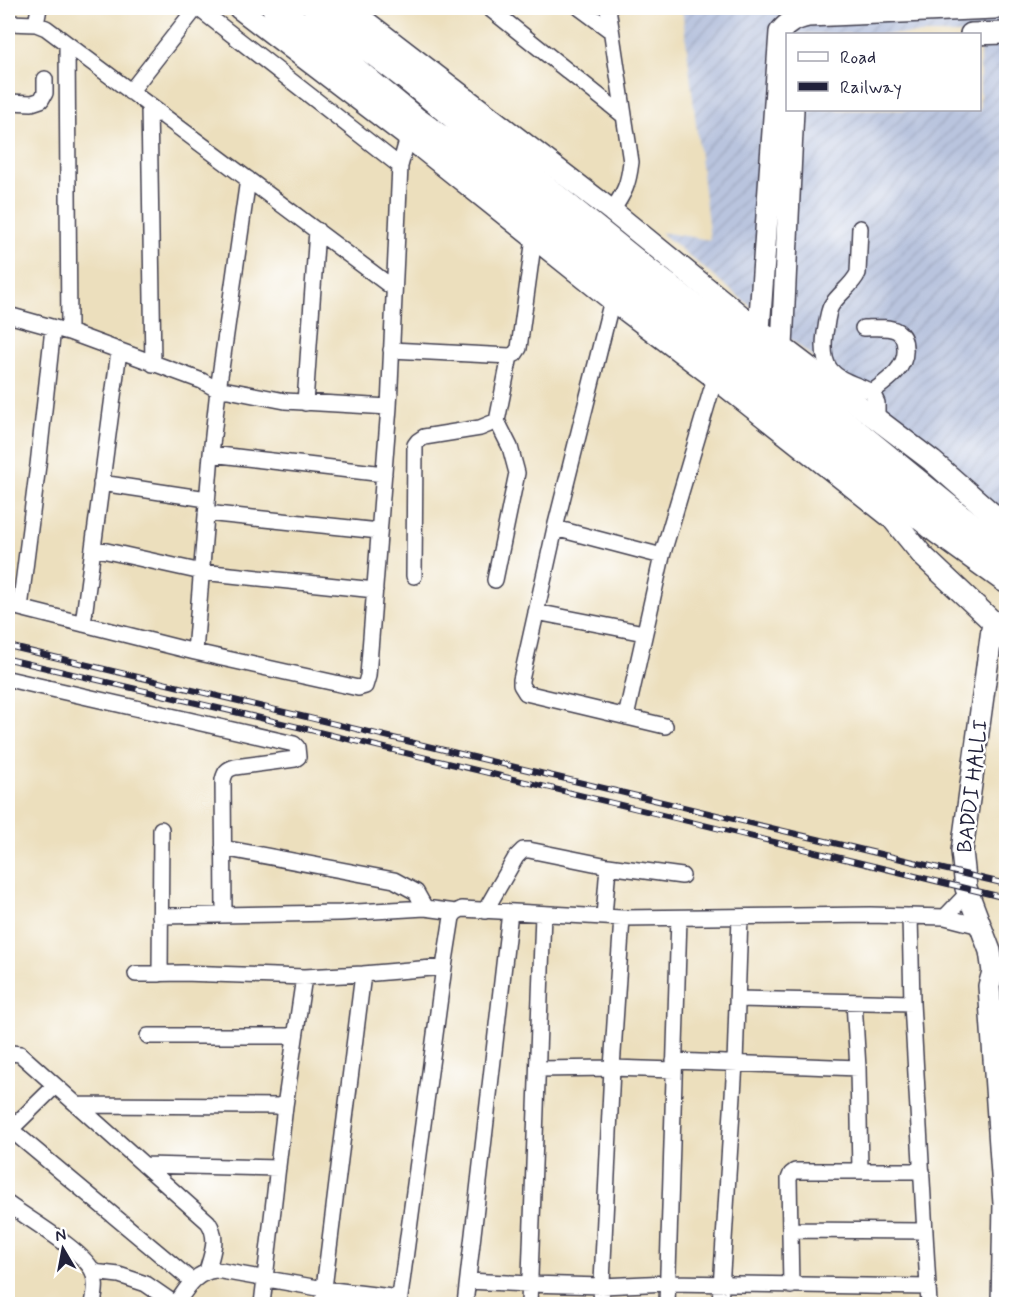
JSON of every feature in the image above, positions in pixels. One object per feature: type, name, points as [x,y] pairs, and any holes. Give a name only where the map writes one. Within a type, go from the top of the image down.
[{"type":"highway","points":[[276,8],[414,120],[502,183],[938,530],[1006,579]]},
{"type":"highway","points":[[317,8],[445,95],[641,267],[873,426],[956,514],[1006,553]]},
{"type":"street","points":[[36,24],[39,8]]},
{"type":"street","points":[[130,92],[197,8],[400,166]]},
{"type":"street","points":[[239,8],[408,137],[612,300],[892,518],[923,556],[1000,627]]},
{"type":"street","points":[[348,8],[445,95],[612,211],[782,347],[873,426],[932,462],[1006,526]]},
{"type":"street","points":[[363,8],[599,192]]},
{"type":"street","points":[[489,8],[624,116]]},
{"type":"street","points":[[580,8],[612,31]]},
{"type":"street","points":[[608,8],[631,162],[625,192],[612,211]]},
{"type":"street","points":[[759,330],[780,32],[785,25],[795,19],[808,16],[995,8]]},
{"type":"street","points":[[8,23],[36,24],[46,28],[393,288]]},
{"type":"street","points":[[981,34],[1006,33]]},
{"type":"street","points":[[67,44],[69,332]]},
{"type":"street","points":[[8,102],[32,103],[41,100],[45,93],[45,79]]},
{"type":"street","points":[[149,105],[153,364]]},
{"type":"street","points":[[782,347],[793,111]]},
{"type":"street","points":[[53,328],[38,465],[14,606],[195,652],[358,688],[365,686],[368,676],[389,407],[400,166],[408,137]]},
{"type":"street","points":[[195,652],[218,390],[248,179]]},
{"type":"street","points":[[860,228],[858,273],[856,278],[838,295],[830,308],[824,357],[834,375],[872,392],[877,403],[873,426]]},
{"type":"street","points":[[305,403],[317,230]]},
{"type":"street","points":[[391,350],[510,356],[515,354],[519,348],[534,238]]},
{"type":"street","points":[[612,300],[555,528],[521,680],[526,693],[665,726]]},
{"type":"street","points":[[8,315],[69,332],[202,381],[218,390],[285,402],[389,407]]},
{"type":"street","points":[[863,328],[890,329],[898,332],[904,342],[904,360],[896,372],[872,392]]},
{"type":"street","points":[[83,624],[118,351]]},
{"type":"street","points":[[495,580],[517,473],[510,447],[497,421],[510,356]]},
{"type":"street","points":[[626,717],[662,556],[715,378]]},
{"type":"street","points":[[414,576],[415,445],[424,437],[480,428],[497,421]]},
{"type":"street","points":[[211,454],[384,474]]},
{"type":"street","points":[[101,483],[207,506],[379,531]]},
{"type":"street","points":[[555,528],[662,556]]},
{"type":"street","points":[[93,548],[202,572],[375,590]]},
{"type":"street","points":[[536,612],[644,633]]},
{"type":"street","name":"BADDI HALLI","points":[[1000,627],[962,850],[968,893],[980,926],[998,953],[989,986],[1004,1204],[1002,1305]]},
{"type":"street","points":[[8,679],[294,744],[297,747],[298,757],[295,759],[235,767],[225,772],[223,780],[224,915]]},
{"type":"street","points":[[160,974],[161,830]]},
{"type":"street","points":[[224,848],[394,880],[417,892],[425,908]]},
{"type":"street","points":[[485,910],[516,857],[523,850],[608,866],[682,876]]},
{"type":"street","points":[[604,917],[608,866]]},
{"type":"street","points":[[945,917],[968,893]]},
{"type":"street","points":[[160,916],[339,913],[425,908],[456,912]]},
{"type":"street","points":[[93,1272],[119,1275],[146,1284],[175,1305],[192,1281],[207,1271],[216,1270],[264,1277],[323,1297],[399,1301],[452,916],[462,909],[622,918],[870,915],[945,917],[980,926]]},
{"type":"street","points":[[465,1305],[510,912]]},
{"type":"street","points":[[529,1305],[543,914]]},
{"type":"street","points":[[910,916],[912,1003],[929,1305]]},
{"type":"street","points":[[720,1305],[735,1063],[740,917]]},
{"type":"street","points":[[601,1305],[612,1068],[622,918]]},
{"type":"street","points":[[667,1305],[679,918]]},
{"type":"street","points":[[136,974],[304,976],[444,967]]},
{"type":"street","points":[[993,972],[1003,987],[1006,1041]]},
{"type":"street","points":[[323,1297],[363,974]]},
{"type":"street","points":[[262,1305],[285,1106],[304,976]]},
{"type":"street","points":[[737,999],[912,1003]]},
{"type":"street","points":[[854,1002],[860,1171]]},
{"type":"street","points":[[148,1036],[295,1036]]},
{"type":"street","points":[[8,1056],[11,1053],[20,1054],[208,1222],[215,1238],[207,1271]]},
{"type":"street","points":[[538,1070],[735,1063],[858,1068]]},
{"type":"street","points":[[55,1086],[9,1130],[192,1281]]},
{"type":"street","points":[[76,1105],[285,1106]]},
{"type":"street","points":[[144,1165],[278,1168]]},
{"type":"street","points":[[791,1286],[789,1179],[791,1174],[795,1171],[922,1171]]},
{"type":"street","points":[[8,1204],[88,1261],[97,1287],[93,1305]]},
{"type":"street","points":[[790,1230],[925,1231]]},
{"type":"street","points":[[468,1281],[602,1286],[668,1283],[928,1287]]},
{"type":"shaded area","points":[[682,8],[1006,8],[1006,516],[660,232],[710,240]]},
{"type":"railway","points":[[8,646],[1006,884]]},
{"type":"railway","points":[[8,659],[1006,898]]}]
